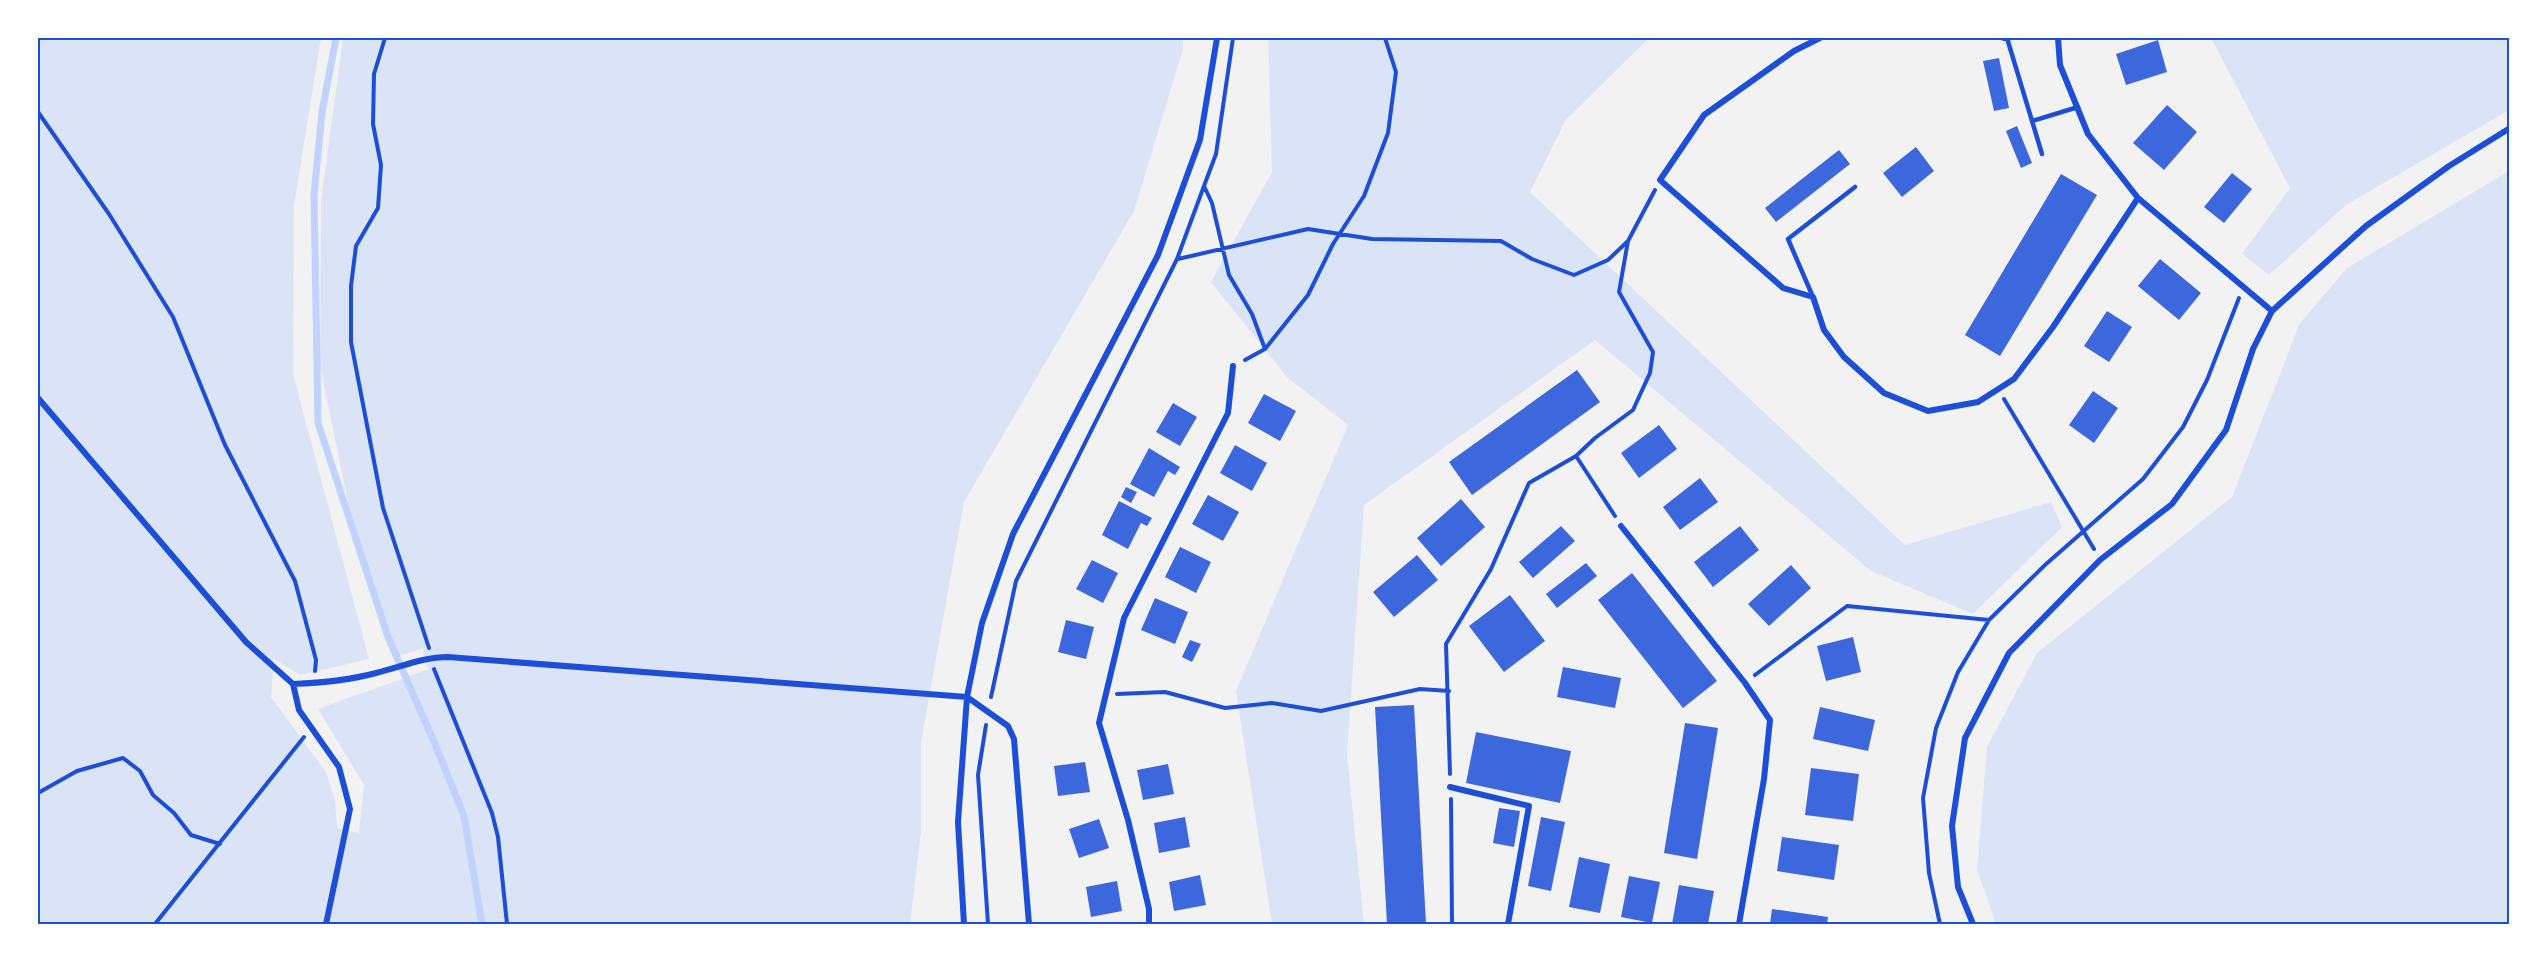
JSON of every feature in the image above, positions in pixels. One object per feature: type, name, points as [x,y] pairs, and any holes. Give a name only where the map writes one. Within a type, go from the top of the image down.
[{"type":"street","points":[[964,924],[958,822],[967,697],[982,623],[1013,534],[1158,255],[1200,140],[1217,38]]},
{"type":"street","points":[[1820,38],[1794,51],[1704,115],[1660,180],[1783,288],[1813,297],[1824,330],[1844,357],[1884,393],[1928,411],[1977,402],[2014,379],[2052,327],[2138,198]]},
{"type":"street","points":[[2058,38],[2060,65],[2088,134],[2138,198],[2272,311]]},
{"type":"street","points":[[1973,924],[1958,887],[1952,826],[1965,738],[2009,653],[2100,560],[2172,504],[2226,430],[2253,349],[2272,311],[2366,226],[2450,166],[2510,128]]},
{"type":"street","points":[[1149,924],[1149,909],[1128,820],[1099,723],[1124,618],[1228,413],[1233,366]]},
{"type":"street","points":[[38,398],[246,642],[293,684],[299,710],[339,767],[350,808],[326,924]]},
{"type":"street","points":[[1621,526],[1745,683],[1770,720],[1764,779],[1738,924]]},
{"type":"street","points":[[293,684],[313,684],[374,674],[429,657],[967,697],[1008,726],[1014,740],[1029,924]]},
{"type":"street","points":[[1450,787],[1529,806],[1508,924]]},
{"type":"lane","points":[[2006,38],[2042,154]]},
{"type":"lane","points":[[2032,121],[2078,108]]},
{"type":"lane","points":[[1813,297],[1788,239],[1855,187]]},
{"type":"path","points":[[385,38],[374,74],[373,124],[381,165],[378,208],[356,246],[351,286],[351,342],[383,508],[429,657],[492,813],[498,837],[507,924]]},
{"type":"path","points":[[988,924],[978,775],[988,710],[1016,580],[1177,259],[1216,154],[1233,38]]},
{"type":"path","points":[[1233,366],[1265,349],[1308,295],[1339,234],[1364,196],[1388,133],[1396,72],[1385,38]]},
{"type":"path","points":[[38,112],[109,214],[173,317],[225,445],[295,581],[316,660],[313,684]]},
{"type":"path","points":[[1452,924],[1449,691],[1446,644],[1491,569],[1528,483],[1576,456],[1595,438],[1633,410],[1650,373],[1653,352],[1619,292],[1628,241],[1660,180]]},
{"type":"path","points":[[1204,186],[1212,203],[1229,275],[1252,314],[1265,349]]},
{"type":"path","points":[[1177,259],[1308,229],[1372,239],[1501,241],[1532,259],[1574,275],[1608,260],[1628,241]]},
{"type":"path","points":[[1998,389],[2100,560]]},
{"type":"path","points":[[1576,456],[1621,526]]},
{"type":"path","points":[[1745,683],[1847,606],[1989,620]]},
{"type":"path","points":[[1104,695],[1165,692],[1225,708],[1272,703],[1322,711],[1420,690],[1449,691]]},
{"type":"path","points":[[155,924],[307,734],[310,726]]},
{"type":"path","points":[[38,792],[77,771],[123,758],[140,771],[153,795],[174,813],[191,835],[220,844]]},
{"type":"shaded area","points":[[38,38],[321,38],[294,206],[293,374],[369,659],[300,675],[274,659],[271,697],[326,772],[335,800],[337,828],[359,833],[364,785],[318,709],[429,669],[424,659],[423,648],[397,657],[356,542],[320,365],[321,201],[343,38],[1183,38],[1183,49],[1134,211],[964,502],[921,743],[921,831],[910,924],[38,924]]},
{"type":"shaded area","points":[[1268,38],[1649,38],[1565,121],[1530,192],[1905,545],[2051,502],[2062,527],[1973,614],[1871,571],[1595,340],[1364,505],[1347,754],[1364,924],[1272,924],[1236,691],[1348,425],[1287,377],[1211,282],[1272,172]]},
{"type":"shaded area","points":[[2211,38],[2509,38],[2509,110],[2346,205],[2269,275],[2242,254],[2290,188]]},
{"type":"shaded area","points":[[2509,171],[2509,924],[1996,924],[1977,869],[1987,747],[2037,653],[2232,497],[2300,323],[2347,268]]},
{"type":"building","points":[[2158,40],[2167,72],[2126,85],[2116,54]]},
{"type":"building","points":[[1999,58],[2009,108],[1994,111],[1983,61]]},
{"type":"building","points":[[2167,105],[2197,132],[2164,170],[2133,143]]},
{"type":"building","points":[[2017,126],[2032,163],[2021,168],[2006,131]]},
{"type":"building","points":[[1916,147],[1934,171],[1902,197],[1883,173]]},
{"type":"building","points":[[1839,150],[1850,164],[1776,222],[1765,208]]},
{"type":"building","points":[[2232,173],[2252,189],[2224,223],[2204,207]]},
{"type":"building","points":[[2061,174],[2097,195],[2000,356],[1965,335]]},
{"type":"building","points":[[2160,259],[2201,293],[2179,320],[2138,286]]},
{"type":"building","points":[[2107,311],[2132,327],[2109,362],[2084,346]]},
{"type":"building","points":[[1577,370],[1600,402],[1472,495],[1449,462]]},
{"type":"building","points":[[2093,391],[2118,408],[2094,443],[2069,425]]},
{"type":"building","points":[[1264,394],[1296,411],[1280,441],[1248,423]]},
{"type":"building","points":[[1173,403],[1197,417],[1180,446],[1156,432]]},
{"type":"building","points":[[1659,425],[1677,449],[1639,478],[1621,453]]},
{"type":"building","points":[[1235,445],[1267,463],[1252,491],[1220,473]]},
{"type":"building","points":[[1149,448],[1180,467],[1175,475],[1168,471],[1154,497],[1130,484]]},
{"type":"building","points":[[1700,478],[1718,502],[1680,530],[1663,507]]},
{"type":"building","points":[[1126,487],[1137,492],[1131,503],[1121,497]]},
{"type":"building","points":[[1208,495],[1239,512],[1223,541],[1192,524]]},
{"type":"building","points":[[1461,499],[1485,527],[1441,566],[1417,538]]},
{"type":"building","points":[[1119,501],[1152,518],[1147,526],[1141,523],[1128,549],[1102,535]]},
{"type":"building","points":[[1561,526],[1575,541],[1533,578],[1519,562]]},
{"type":"building","points":[[1740,526],[1759,550],[1713,587],[1694,562]]},
{"type":"building","points":[[1180,547],[1211,562],[1196,593],[1165,577]]},
{"type":"building","points":[[1417,555],[1438,580],[1394,617],[1373,592]]},
{"type":"building","points":[[1092,560],[1118,573],[1103,603],[1076,589]]},
{"type":"building","points":[[1586,563],[1597,576],[1557,608],[1546,594]]},
{"type":"building","points":[[1791,565],[1811,588],[1769,626],[1748,604]]},
{"type":"building","points":[[1632,573],[1717,681],[1683,708],[1598,600]]},
{"type":"building","points":[[1510,595],[1545,641],[1504,672],[1469,626]]},
{"type":"building","points":[[1155,598],[1188,612],[1175,644],[1141,630]]},
{"type":"building","points":[[1066,620],[1094,627],[1086,659],[1058,652]]},
{"type":"building","points":[[1853,637],[1861,672],[1826,681],[1817,646]]},
{"type":"building","points":[[1190,640],[1201,644],[1192,662],[1182,657]]},
{"type":"building","points":[[1563,667],[1621,678],[1615,708],[1557,697]]},
{"type":"building","points":[[1414,705],[1426,924],[1387,924],[1375,707]]},
{"type":"building","points":[[1820,707],[1875,720],[1868,751],[1813,739]]},
{"type":"building","points":[[1685,723],[1718,728],[1697,859],[1664,853]]},
{"type":"building","points":[[1476,732],[1571,751],[1560,803],[1466,783]]},
{"type":"building","points":[[1085,762],[1090,792],[1058,796],[1054,766]]},
{"type":"building","points":[[1168,764],[1174,794],[1143,800],[1137,770]]},
{"type":"building","points":[[1811,768],[1859,774],[1853,821],[1805,815]]},
{"type":"building","points":[[1499,808],[1520,811],[1514,847],[1493,843]]},
{"type":"building","points":[[1185,817],[1190,847],[1159,853],[1154,823]]},
{"type":"building","points":[[1541,817],[1565,822],[1551,891],[1528,886]]},
{"type":"building","points":[[1099,819],[1109,848],[1079,858],[1069,829]]},
{"type":"building","points":[[1782,837],[1839,845],[1834,880],[1777,871]]},
{"type":"building","points":[[1579,857],[1610,864],[1600,913],[1569,907]]},
{"type":"building","points":[[1200,875],[1206,905],[1174,911],[1169,882]]},
{"type":"building","points":[[1629,876],[1660,882],[1652,923],[1621,917]]},
{"type":"building","points":[[1117,881],[1122,911],[1091,917],[1086,887]]},
{"type":"building","points":[[1679,885],[1714,891],[1708,924],[1672,924]]},
{"type":"building","points":[[1772,909],[1828,917],[1827,924],[1770,924]]},
{"type":"waterway","points":[[336,38],[322,112],[314,195],[318,423],[388,637],[464,816],[482,924]]}]
